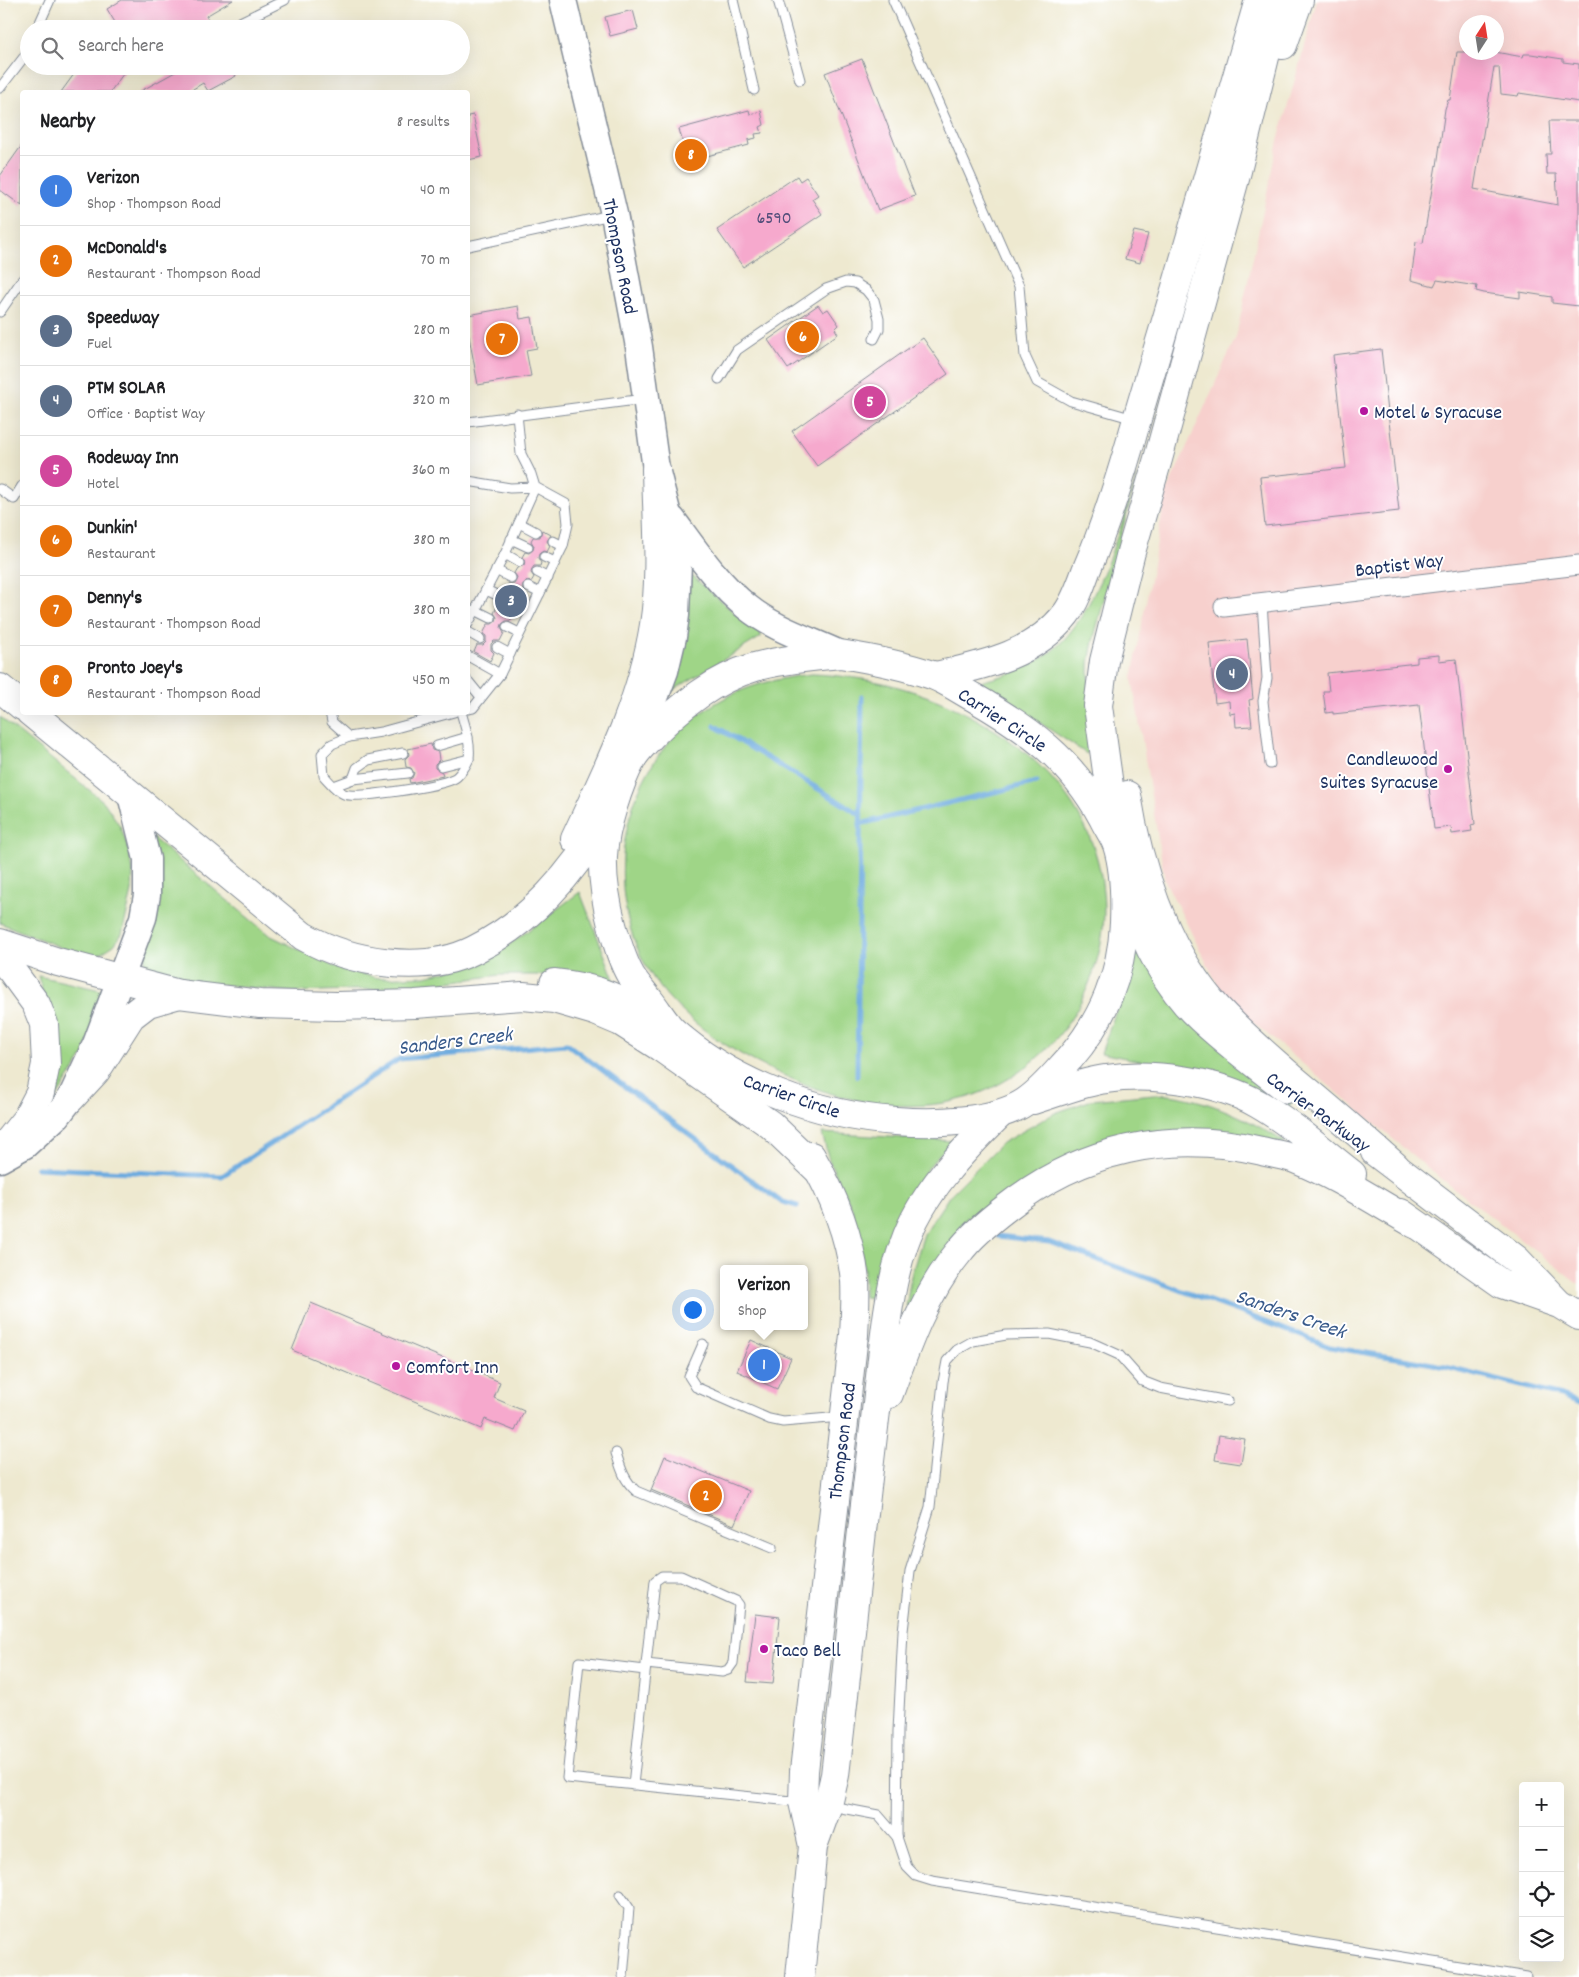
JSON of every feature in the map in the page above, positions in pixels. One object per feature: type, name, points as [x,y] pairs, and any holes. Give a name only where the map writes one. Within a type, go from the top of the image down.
[{"type":"main road","points":[[1224,171],[1242,0]]},
{"type":"main road","points":[[1117,844],[1098,706],[1104,661],[1131,552],[1158,459],[1224,171],[1259,0]]},
{"type":"main road","points":[[936,676],[999,661],[1018,652],[1045,634],[1067,612],[1096,548],[1137,420],[1224,171],[1279,0]]},
{"type":"main road","points":[[1224,171],[1300,0]]},
{"type":"main road","points":[[551,893],[623,734],[638,695],[648,656],[658,594],[656,469]]},
{"type":"main road","name":"Carrier Circle","points":[[840,654],[879,660],[936,676],[1000,712],[1048,746],[1090,794],[1117,844],[1124,881],[1123,948],[1117,972],[1104,1006],[1083,1043],[1050,1081],[1024,1103],[1000,1114],[952,1121],[918,1123],[877,1120],[835,1112],[794,1100],[733,1074],[672,1030],[630,974],[619,948],[605,898],[603,854],[615,799],[633,755],[673,714],[700,692],[754,667],[788,660],[840,654]]},
{"type":"main road","points":[[1104,661],[1128,804],[1142,867],[1150,892],[1181,957],[1211,1001],[1256,1046],[1395,1166]]},
{"type":"main road","points":[[0,688],[20,704]]},
{"type":"main road","points":[[34,715],[303,936],[319,945],[346,955],[382,963],[432,962],[450,959],[474,950],[498,936],[529,913],[551,893],[588,848],[615,799]]},
{"type":"main road","name":"Carrier Parkway","points":[[1124,881],[1136,917],[1164,973],[1200,1018],[1296,1096],[1395,1166],[1517,1260],[1569,1310]]},
{"type":"main road","points":[[0,943],[58,962],[179,994],[260,1004],[336,1006],[415,1004],[523,996],[554,999],[595,1011],[621,1022],[660,1047],[771,1125],[820,1172]]},
{"type":"main road","points":[[0,958],[36,1004],[44,1024],[46,1064],[40,1093],[27,1118],[0,1152]]},
{"type":"main road","points":[[336,1006],[496,981],[557,984],[603,992],[629,1002],[672,1030]]},
{"type":"main road","points":[[72,1098],[96,1071],[131,1016],[148,1003],[179,994]]},
{"type":"main road","name":"Thompson Road","points":[[733,1074],[796,1129],[820,1172],[836,1206],[846,1239],[854,1279],[856,1302],[854,1335],[843,1417],[805,1761],[816,1804],[800,1977]]},
{"type":"main road","name":"Carrier Parkway","points":[[1024,1103],[1105,1079],[1152,1076],[1185,1080],[1256,1103],[1287,1123],[1415,1224],[1502,1284],[1569,1310]]},
{"type":"main road","name":"Thompson Road","points":[[816,1804],[835,1775],[873,1435],[894,1276],[904,1243],[916,1218],[946,1172],[966,1148],[1000,1114]]},
{"type":"main road","points":[[873,1435],[907,1345],[932,1290],[959,1251],[982,1227],[1030,1189],[1066,1169],[1115,1152],[1152,1144],[1194,1141],[1238,1145],[1294,1159],[1347,1185],[1415,1224]]},
{"type":"street","name":"Thompson Road","points":[[563,0],[614,214],[639,347],[656,469],[678,563],[676,615],[673,637],[665,671],[633,755]]},
{"type":"street","name":"Thompson Road","points":[[668,514],[713,574],[748,608],[773,624],[840,654]]},
{"type":"street","name":"Baptist Way","points":[[1224,607],[1579,566]]},
{"type":"street","points":[[0,1159],[25,1145],[58,1116],[72,1098],[96,1044],[143,918],[147,895],[147,859],[131,795]]},
{"type":"lane","points":[[41,20],[50,0]]},
{"type":"lane","points":[[244,20],[285,0]]},
{"type":"lane","points":[[733,0],[754,90]]},
{"type":"lane","points":[[778,0],[800,80]]},
{"type":"lane","points":[[893,0],[1019,286],[1025,356],[1037,382],[1071,400],[1137,420]]},
{"type":"lane","points":[[0,88],[20,61]]},
{"type":"lane","points":[[470,246],[614,214]]},
{"type":"lane","points":[[719,379],[737,350],[826,289],[846,282],[855,283],[866,290],[874,300],[879,318],[879,330],[874,339]]},
{"type":"lane","points":[[0,312],[20,283]]},
{"type":"lane","points":[[470,422],[517,414],[647,399]]},
{"type":"lane","points":[[470,620],[505,554],[535,487],[521,454],[517,414]]},
{"type":"lane","points":[[470,481],[510,488],[535,487],[566,504],[568,524],[563,546],[556,562],[500,674],[470,708]]},
{"type":"lane","points":[[0,489],[14,499],[20,489]]},
{"type":"lane","points":[[519,523],[536,532]]},
{"type":"lane","points":[[512,539],[528,547]]},
{"type":"lane","points":[[553,541],[563,546]]},
{"type":"lane","points":[[505,554],[520,562]]},
{"type":"lane","points":[[544,557],[556,562]]},
{"type":"lane","points":[[496,570],[511,578]]},
{"type":"lane","points":[[537,572],[548,578]]},
{"type":"lane","points":[[528,587],[540,593]]},
{"type":"lane","points":[[486,590],[501,597]]},
{"type":"lane","points":[[1262,603],[1267,678],[1263,701],[1270,764]]},
{"type":"lane","points":[[518,606],[530,612]]},
{"type":"lane","points":[[475,610],[491,618]]},
{"type":"lane","points":[[507,627],[519,633]]},
{"type":"lane","points":[[470,633],[480,638]]},
{"type":"lane","points":[[497,647],[510,654]]},
{"type":"lane","points":[[470,657],[500,674]]},
{"type":"lane","points":[[470,683],[481,697]]},
{"type":"lane","points":[[331,715],[332,722],[349,737]]},
{"type":"lane","points":[[443,715],[381,732],[349,737],[332,744],[322,754],[324,776],[343,794],[361,796],[398,792],[455,779],[469,759],[468,737],[462,715]]},
{"type":"lane","points":[[436,746],[468,737]]},
{"type":"lane","points":[[353,779],[357,768],[368,760],[403,753]]},
{"type":"lane","points":[[441,766],[469,759]]},
{"type":"lane","points":[[334,786],[353,779],[408,773]]},
{"type":"lane","points":[[1228,1401],[1160,1388],[1142,1381],[1118,1355],[1090,1342],[1050,1334],[1006,1334],[973,1341],[957,1350],[947,1361],[943,1382],[930,1507],[910,1571],[903,1630],[898,1731],[897,1837],[907,1867],[916,1876],[932,1881],[1527,1977]]},
{"type":"lane","points":[[703,1344],[689,1376],[696,1388],[769,1420],[783,1422],[843,1417]]},
{"type":"lane","points":[[616,1454],[622,1475],[636,1491],[772,1548]]},
{"type":"lane","points":[[633,1785],[646,1667],[656,1581],[662,1576],[681,1576],[736,1601],[740,1605],[733,1663],[728,1670],[722,1672],[646,1667],[579,1662],[567,1778],[633,1785],[816,1804],[878,1815],[897,1837]]},
{"type":"lane","points":[[620,1895],[629,1908],[623,1977]]},
{"type":"shaded area","points":[[1317,0],[1579,0],[1579,1284],[1429,1169],[1225,999],[1165,881],[1132,678],[1166,493],[1236,337],[1278,141]]},
{"type":"green space","points":[[1137,476],[1093,641],[1089,663],[1089,748],[1087,754],[981,684],[983,681],[1029,666],[1053,650],[1069,634],[1082,615],[1105,570]]},
{"type":"green space","points":[[687,576],[693,577],[736,614],[760,631],[761,637],[670,692]]},
{"type":"green space","points":[[812,674],[874,681],[921,694],[959,710],[995,730],[1028,755],[1056,783],[1079,816],[1095,852],[1103,892],[1104,921],[1096,963],[1080,1003],[1058,1037],[1028,1066],[993,1087],[974,1095],[934,1104],[892,1105],[851,1099],[792,1079],[753,1061],[698,1025],[667,996],[654,979],[636,946],[626,910],[622,872],[626,834],[636,798],[653,764],[676,734],[705,710],[730,695],[756,685]]},
{"type":"green space","points":[[0,717],[104,802],[120,826],[127,844],[133,870],[132,891],[122,934],[114,945],[100,954],[85,957],[0,923]]},
{"type":"green space","points":[[149,835],[269,935],[339,969],[379,978],[425,976],[459,968],[494,956],[580,892],[615,982],[611,987],[537,975],[500,975],[403,988],[293,992],[195,982],[142,969],[161,889],[156,854]]},
{"type":"green space","points":[[1140,944],[1294,1100],[1285,1112],[1180,1069],[1101,1053]]},
{"type":"green space","points":[[38,976],[105,991],[84,1055],[46,1113],[51,1023]]},
{"type":"green space","points":[[1154,1094],[1171,1095],[1206,1103],[1256,1125],[1286,1143],[1096,1145],[918,1291],[909,1306],[906,1307],[911,1276],[924,1234],[950,1195],[1002,1143],[1055,1113],[1092,1100]]},
{"type":"green space","points":[[822,1133],[953,1141],[937,1157],[921,1178],[903,1210],[889,1245],[878,1299],[864,1297],[864,1268],[853,1210],[829,1160]]},
{"type":"building","points":[[122,0],[233,0],[206,16],[208,20],[114,20],[107,9]]},
{"type":"building","points":[[633,10],[638,29],[610,36],[605,17]]},
{"type":"building","points":[[1457,52],[1459,52],[1459,60],[1504,60],[1504,54],[1523,57],[1524,54],[1531,54],[1563,59],[1563,62],[1579,64],[1579,102],[1519,93],[1518,96],[1501,94],[1499,67],[1494,67],[1474,189],[1558,205],[1556,174],[1547,174],[1546,154],[1551,154],[1549,121],[1579,121],[1579,306],[1552,303],[1552,297],[1520,292],[1520,298],[1476,291],[1477,286],[1437,280],[1434,286],[1411,280],[1416,242],[1423,243],[1445,109],[1448,100],[1450,100]]},
{"type":"building","points":[[862,59],[915,196],[878,210],[825,73]]},
{"type":"building","points":[[73,75],[122,75],[111,90],[62,90]]},
{"type":"building","points":[[170,75],[236,76],[210,90],[207,90],[203,83],[191,90],[143,90]]},
{"type":"building","points":[[749,110],[750,114],[761,111],[764,125],[760,127],[762,133],[755,134],[756,138],[748,140],[749,145],[688,161],[679,129]]},
{"type":"building","points":[[473,115],[482,157],[470,160],[470,116]]},
{"type":"building","points":[[20,148],[20,205],[0,190],[0,176]]},
{"type":"building","points":[[797,176],[800,181],[806,177],[818,195],[812,199],[822,214],[743,267],[717,230]]},
{"type":"building","points":[[1134,231],[1148,234],[1140,263],[1125,259]]},
{"type":"building","points":[[818,305],[823,312],[828,309],[839,325],[835,329],[838,334],[788,369],[768,340]]},
{"type":"building","points":[[518,306],[520,319],[532,317],[537,348],[526,350],[531,376],[478,385],[470,342],[470,315]]},
{"type":"building","points":[[923,338],[948,374],[817,466],[792,431]]},
{"type":"building","name":"Motel 6 Syracuse","points":[[1381,349],[1399,511],[1265,526],[1260,477],[1346,468],[1333,355]]},
{"type":"building","points":[[542,530],[551,535],[547,541],[550,546],[547,552],[543,551],[539,554],[540,566],[534,566],[532,569],[531,573],[534,577],[531,582],[527,581],[523,584],[522,588],[525,593],[521,600],[513,603],[512,607],[515,611],[510,621],[502,624],[501,628],[504,633],[500,641],[494,641],[491,644],[491,650],[494,653],[490,661],[474,652],[477,645],[483,645],[486,642],[486,636],[483,634],[488,624],[496,621],[497,617],[494,613],[499,603],[507,599],[504,592],[508,584],[514,584],[516,581],[517,577],[514,573],[517,568],[524,565],[525,561],[522,557],[525,552],[529,553],[533,550],[534,546],[531,541],[533,537],[540,537]]},
{"type":"building","points":[[1247,639],[1253,699],[1249,700],[1252,726],[1236,727],[1235,713],[1230,714],[1229,701],[1215,703],[1209,643]]},
{"type":"building","name":"Candlewood Suites Syracuse","points":[[1439,655],[1439,661],[1456,659],[1475,824],[1471,825],[1472,831],[1452,834],[1451,827],[1434,829],[1419,705],[1333,714],[1333,712],[1326,713],[1323,691],[1329,691],[1327,673],[1417,663],[1417,657]]},
{"type":"building","points":[[431,744],[432,750],[438,752],[439,760],[435,764],[435,768],[442,772],[443,776],[410,783],[409,779],[412,778],[414,773],[411,768],[406,767],[405,759],[409,755],[408,749]]},
{"type":"building","name":"Comfort Inn","points":[[311,1303],[500,1382],[494,1398],[524,1411],[515,1431],[485,1419],[481,1429],[292,1350]]},
{"type":"building","points":[[751,1340],[791,1358],[777,1389],[737,1371]]},
{"type":"building","points":[[1219,1435],[1245,1439],[1241,1464],[1215,1460]]},
{"type":"building","points":[[665,1456],[749,1491],[734,1525],[651,1490]]},
{"type":"building","name":"Taco Bell","points":[[755,1614],[780,1617],[773,1684],[747,1682]]},
{"type":"waterway","points":[[857,1076],[862,696]]},
{"type":"waterway","points":[[715,726],[861,815]]},
{"type":"waterway","points":[[860,824],[1037,782]]},
{"type":"waterway","name":"Sanders Creek","points":[[37,1168],[222,1176],[399,1059],[567,1044],[780,1201],[797,1206]]},
{"type":"waterway","name":"Sanders Creek","points":[[998,1236],[1049,1242],[1330,1347],[1433,1364],[1561,1396],[1579,1403]]},
{"type":"place","name":"Pronto Joey's","points":[[691,155]]},
{"type":"place","name":"Dunkin'","points":[[803,337]]},
{"type":"place","name":"Denny's","points":[[502,339]]},
{"type":"place","name":"Rodeway Inn","points":[[870,402]]},
{"type":"place","name":"Motel 6 Syracuse","points":[[1364,411]]},
{"type":"place","name":"Speedway","points":[[511,601]]},
{"type":"place","name":"PTM SOLAR","points":[[1232,674]]},
{"type":"place","name":"Candlewood Suites Syracuse","points":[[1448,769]]},
{"type":"place","name":"Verizon","points":[[764,1365]]},
{"type":"place","name":"Comfort Inn","points":[[396,1366]]},
{"type":"place","name":"McDonald's","points":[[706,1496]]},
{"type":"place","name":"Taco Bell","points":[[764,1649]]}]
